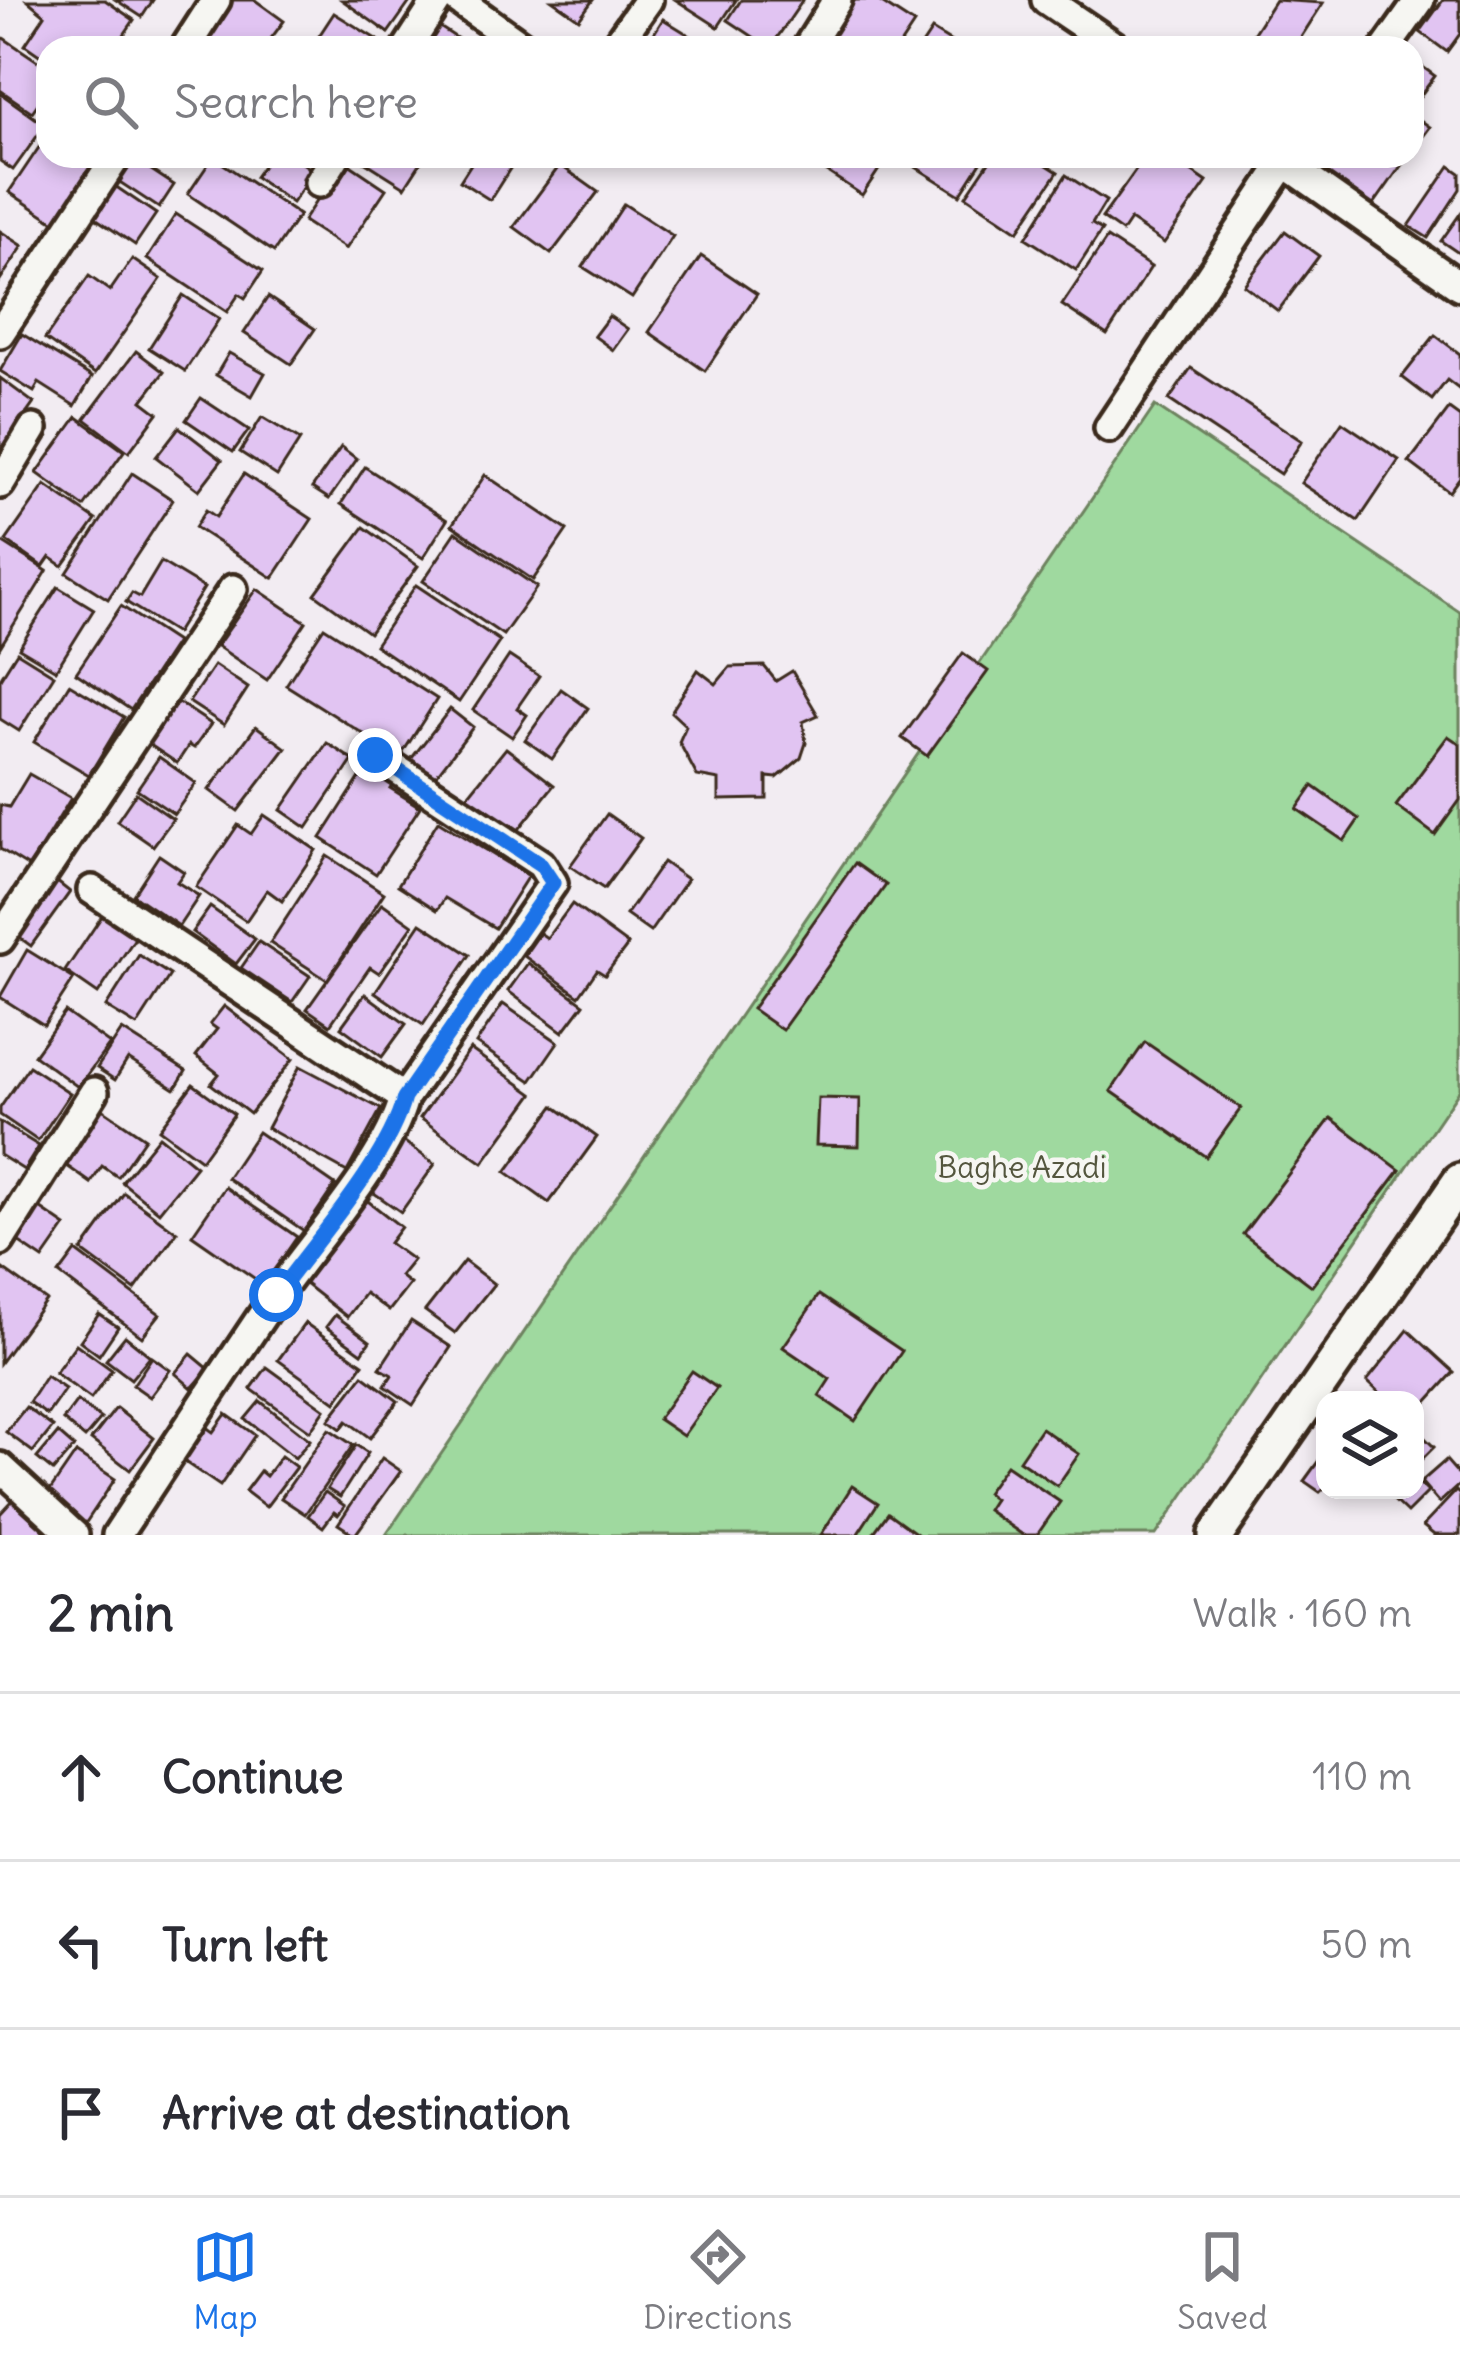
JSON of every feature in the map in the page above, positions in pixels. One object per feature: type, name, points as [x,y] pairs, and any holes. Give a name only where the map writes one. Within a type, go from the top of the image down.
[{"type":"street","points":[[193,36],[216,0]]},
{"type":"street","points":[[415,36],[438,0]]},
{"type":"street","points":[[458,0],[508,36]]},
{"type":"street","points":[[622,36],[648,0]]},
{"type":"street","points":[[814,36],[837,0]]},
{"type":"street","points":[[1046,0],[1099,36]]},
{"type":"street","points":[[1394,36],[1420,0]]},
{"type":"street","points":[[0,333],[109,168]]},
{"type":"street","points":[[319,183],[328,168]]},
{"type":"street","points":[[1109,428],[1289,168]]},
{"type":"street","points":[[1301,168],[1460,286]]},
{"type":"street","points":[[0,484],[33,429]]},
{"type":"street","points":[[0,939],[233,589]]},
{"type":"street","points":[[117,1535],[276,1295],[356,1186],[399,1118],[404,1098],[553,883],[541,865],[375,755]]},
{"type":"street","points":[[92,890],[404,1098]]},
{"type":"street","points":[[0,1241],[94,1093]]},
{"type":"street","points":[[1216,1535],[1460,1180]]},
{"type":"street","points":[[0,1467],[74,1535]]},
{"type":"green space","name":"Baghe Azadi","points":[[1155,406],[1460,612],[1460,1089],[1156,1535],[386,1535]]},
{"type":"building","points":[[27,0],[105,0],[134,20],[123,36],[36,36],[36,53],[25,45],[45,15]]},
{"type":"building","points":[[116,0],[153,0],[142,17]]},
{"type":"building","points":[[221,0],[255,0],[284,21],[273,36],[208,36],[226,12],[217,5]]},
{"type":"building","points":[[342,0],[407,0],[410,2],[388,33]]},
{"type":"building","points":[[552,0],[593,0],[579,19]]},
{"type":"building","points":[[676,0],[736,0],[718,27]]},
{"type":"building","points":[[741,0],[803,0],[778,36],[752,36],[728,20]]},
{"type":"building","points":[[855,0],[877,0],[914,24],[906,36],[831,36]]},
{"type":"building","points":[[1275,0],[1323,3],[1302,36],[1252,36]]},
{"type":"building","points":[[1443,0],[1460,0],[1460,34],[1447,52],[1420,32]]},
{"type":"building","points":[[334,13],[371,36],[319,36]]},
{"type":"building","points":[[663,19],[691,36],[652,36]]},
{"type":"building","points":[[432,22],[454,36],[423,36]]},
{"type":"building","points":[[2,37],[36,60],[36,106],[32,112],[0,90]]},
{"type":"building","points":[[1424,68],[1435,76],[1424,91]]},
{"type":"building","points":[[0,93],[36,119],[36,138],[13,170],[0,161]]},
{"type":"building","points":[[36,152],[36,168],[96,170],[59,225],[9,192]]},
{"type":"building","points":[[1450,166],[1460,173],[1460,189],[1428,238],[1409,226]]},
{"type":"building","points":[[120,168],[148,168],[174,185],[159,208],[112,177]]},
{"type":"building","points":[[206,168],[229,168],[299,215],[274,252],[188,194]]},
{"type":"building","points":[[261,168],[314,171],[292,203],[255,177]]},
{"type":"building","points":[[338,168],[355,168],[386,189],[346,249],[303,221]]},
{"type":"building","points":[[375,168],[417,168],[405,187]]},
{"type":"building","points":[[468,168],[510,168],[490,200],[460,181]]},
{"type":"building","points":[[558,168],[598,192],[551,254],[514,227]]},
{"type":"building","points":[[821,168],[880,168],[862,195]]},
{"type":"building","points":[[917,168],[977,168],[960,195]]},
{"type":"building","points":[[985,168],[1052,168],[1058,172],[1018,231],[966,196]]},
{"type":"building","points":[[1137,168],[1187,168],[1207,182],[1164,243],[1130,220],[1122,232],[1102,218]]},
{"type":"building","points":[[1327,168],[1400,168],[1372,207],[1324,172]]},
{"type":"building","points":[[1066,175],[1106,201],[1092,224],[1102,230],[1076,270],[1026,238]]},
{"type":"building","points":[[112,184],[156,214],[135,245],[91,215]]},
{"type":"building","points":[[624,204],[673,236],[632,298],[583,267]]},
{"type":"building","points":[[176,214],[263,271],[245,298],[239,294],[227,312],[147,259]]},
{"type":"building","points":[[1460,214],[1460,254],[1441,241]]},
{"type":"building","points":[[0,231],[23,246],[0,280]]},
{"type":"building","points":[[1285,231],[1319,256],[1278,311],[1244,285]]},
{"type":"building","points":[[1107,238],[1151,267],[1107,335],[1062,305]]},
{"type":"building","points":[[701,256],[757,294],[705,371],[649,332]]},
{"type":"building","points":[[132,259],[161,279],[95,374],[45,339],[89,276],[110,291]]},
{"type":"building","points":[[183,295],[219,319],[185,371],[149,348]]},
{"type":"building","points":[[268,297],[315,329],[291,364],[244,333]]},
{"type":"building","points":[[609,316],[628,329],[613,350],[594,336]]},
{"type":"building","points":[[22,334],[92,377],[75,406],[39,383],[34,392],[0,371]]},
{"type":"building","points":[[1435,335],[1460,354],[1460,390],[1447,380],[1432,400],[1402,377]]},
{"type":"building","points":[[136,351],[164,372],[142,401],[158,413],[129,452],[85,419]]},
{"type":"building","points":[[229,353],[265,373],[252,396],[216,375]]},
{"type":"building","points":[[1191,368],[1302,441],[1280,474],[1169,400]]},
{"type":"building","points":[[0,378],[34,403],[0,451]]},
{"type":"building","points":[[201,398],[249,430],[233,452],[186,420]]},
{"type":"building","points":[[1449,409],[1460,417],[1460,477],[1449,492],[1409,462]]},
{"type":"building","points":[[77,417],[124,451],[84,507],[37,473]]},
{"type":"building","points":[[262,417],[300,440],[277,476],[240,452]]},
{"type":"building","points":[[1342,422],[1399,460],[1358,521],[1301,483]]},
{"type":"building","points":[[179,427],[222,460],[199,490],[156,457]]},
{"type":"building","points":[[341,447],[357,459],[329,499],[312,488]]},
{"type":"building","points":[[365,467],[447,520],[423,558],[341,504]]},
{"type":"building","points":[[132,473],[173,500],[108,599],[67,573]]},
{"type":"building","points":[[244,474],[312,519],[273,578],[195,527],[206,510],[216,517]]},
{"type":"building","points":[[485,475],[567,530],[533,580],[452,525]]},
{"type":"building","points":[[45,485],[96,520],[63,566],[50,557],[43,567],[6,541]]},
{"type":"building","points":[[364,527],[418,566],[369,633],[315,594]]},
{"type":"building","points":[[456,532],[537,587],[503,635],[423,581]]},
{"type":"building","points":[[0,541],[47,571],[0,647]]},
{"type":"building","points":[[161,562],[204,588],[176,633],[126,602],[132,593],[140,597]]},
{"type":"building","points":[[416,585],[500,641],[459,702],[375,645]]},
{"type":"building","points":[[58,587],[94,609],[56,670],[19,648]]},
{"type":"building","points":[[257,589],[306,622],[267,680],[217,646]]},
{"type":"building","points":[[121,606],[176,642],[131,710],[76,673]]},
{"type":"building","points":[[324,627],[437,699],[400,757],[286,685]]},
{"type":"building","points":[[17,652],[54,675],[19,731],[0,719],[0,679]]},
{"type":"building","points":[[963,653],[988,671],[927,756],[902,738]]},
{"type":"building","points":[[509,656],[539,676],[517,708],[527,715],[512,737],[473,710]]},
{"type":"building","points":[[214,665],[248,688],[224,725],[189,702]]},
{"type":"building","points":[[764,666],[776,681],[792,671],[818,715],[803,722],[806,743],[801,758],[777,778],[767,777],[767,799],[719,800],[719,780],[697,776],[679,742],[686,726],[671,712],[698,670],[716,684],[730,667]]},
{"type":"building","points":[[69,684],[124,717],[89,775],[34,742]]},
{"type":"building","points":[[561,689],[588,708],[552,759],[525,740]]},
{"type":"building","points":[[169,696],[211,724],[177,763],[141,739]]},
{"type":"building","points":[[450,709],[473,727],[432,781],[408,763]]},
{"type":"building","points":[[256,726],[286,748],[238,811],[209,790]]},
{"type":"building","points":[[1448,736],[1460,744],[1460,800],[1435,835],[1396,806]]},
{"type":"building","points":[[327,743],[353,760],[307,828],[281,810]]},
{"type":"building","points":[[506,748],[554,785],[513,837],[465,799]]},
{"type":"building","points":[[159,757],[196,783],[174,814],[137,789]]},
{"type":"building","points":[[370,762],[397,778],[390,788],[420,807],[376,874],[321,838]]},
{"type":"building","points":[[29,774],[71,798],[29,867],[0,849],[0,805],[9,807]]},
{"type":"building","points":[[1313,786],[1359,819],[1344,841],[1297,809]]},
{"type":"building","points":[[136,793],[173,819],[153,846],[117,821]]},
{"type":"building","points":[[607,814],[641,838],[604,889],[570,866]]},
{"type":"building","points":[[264,815],[316,850],[282,901],[267,890],[246,921],[196,887],[238,825],[251,834]]},
{"type":"building","points":[[438,821],[528,876],[495,928],[445,898],[437,910],[398,885]]},
{"type":"building","points":[[159,855],[184,872],[177,882],[199,896],[179,926],[133,895]]},
{"type":"building","points":[[327,856],[384,893],[327,980],[270,943]]},
{"type":"building","points":[[663,862],[687,879],[650,932],[626,915]]},
{"type":"building","points":[[855,863],[886,885],[782,1030],[752,1009]]},
{"type":"building","points":[[56,881],[70,892],[31,946],[16,935]]},
{"type":"building","points":[[382,903],[413,925],[379,973],[370,967],[330,1025],[307,1009]]},
{"type":"building","points":[[572,904],[628,945],[605,975],[597,970],[579,996],[524,956],[540,933],[547,938]]},
{"type":"building","points":[[210,907],[255,939],[236,964],[192,932]]},
{"type":"building","points":[[104,913],[137,935],[98,994],[65,971]]},
{"type":"building","points":[[421,923],[470,955],[423,1025],[375,992]]},
{"type":"building","points":[[259,942],[310,976],[292,1002],[241,968]]},
{"type":"building","points":[[27,950],[74,979],[44,1025],[0,997]]},
{"type":"building","points":[[139,955],[170,975],[137,1026],[106,1007]]},
{"type":"building","points":[[528,963],[584,1004],[563,1032],[508,991]]},
{"type":"building","points":[[365,994],[406,1024],[382,1057],[341,1027]]},
{"type":"building","points":[[503,1004],[558,1042],[531,1081],[476,1043]]},
{"type":"building","points":[[224,1006],[293,1059],[250,1114],[211,1084],[219,1074],[196,1056],[217,1029],[210,1024]]},
{"type":"building","points":[[65,1012],[110,1044],[78,1087],[34,1055]]},
{"type":"building","points":[[122,1030],[186,1071],[175,1089],[128,1059],[115,1080],[97,1068]]},
{"type":"building","points":[[1145,1042],[1241,1108],[1206,1157],[1111,1091]]},
{"type":"building","points":[[470,1049],[533,1094],[483,1163],[420,1118]]},
{"type":"building","points":[[29,1066],[70,1093],[38,1141],[0,1115]]},
{"type":"building","points":[[300,1066],[381,1109],[347,1172],[267,1128]]},
{"type":"building","points":[[193,1084],[234,1114],[201,1160],[159,1129]]},
{"type":"building","points":[[818,1098],[860,1099],[859,1146],[816,1145]]},
{"type":"building","points":[[95,1104],[145,1138],[118,1177],[102,1166],[91,1183],[57,1159]]},
{"type":"building","points":[[554,1106],[597,1137],[549,1203],[506,1172]]},
{"type":"building","points":[[1331,1118],[1400,1170],[1312,1286],[1243,1234]]},
{"type":"building","points":[[0,1122],[39,1146],[24,1170],[0,1155]]},
{"type":"building","points":[[258,1132],[335,1185],[304,1231],[227,1178]]},
{"type":"building","points":[[395,1135],[435,1164],[401,1212],[361,1184]]},
{"type":"building","points":[[159,1136],[196,1166],[159,1212],[122,1182]]},
{"type":"building","points":[[225,1187],[297,1237],[264,1285],[192,1235]]},
{"type":"building","points":[[124,1193],[177,1232],[135,1290],[82,1251]]},
{"type":"building","points":[[364,1198],[401,1227],[389,1243],[413,1260],[400,1276],[410,1284],[389,1311],[365,1293],[347,1317],[300,1280]]},
{"type":"building","points":[[31,1202],[66,1226],[43,1259],[18,1242],[10,1253],[0,1246]]},
{"type":"building","points":[[76,1251],[160,1314],[142,1337],[59,1274]]},
{"type":"building","points":[[464,1261],[494,1284],[455,1333],[425,1311]]},
{"type":"building","points":[[0,1267],[46,1300],[0,1363]]},
{"type":"building","points":[[819,1295],[902,1351],[855,1421],[819,1396],[830,1379],[783,1347]]},
{"type":"building","points":[[99,1314],[118,1327],[99,1355],[80,1341]]},
{"type":"building","points":[[335,1315],[370,1341],[362,1353],[326,1327]]},
{"type":"building","points":[[411,1321],[451,1347],[413,1405],[385,1386],[392,1375],[380,1368]]},
{"type":"building","points":[[305,1323],[363,1364],[336,1402],[278,1360]]},
{"type":"building","points":[[1408,1330],[1454,1372],[1424,1405],[1424,1391],[1378,1391],[1367,1381]]},
{"type":"building","points":[[125,1336],[150,1356],[131,1379],[106,1360]]},
{"type":"building","points":[[76,1344],[112,1370],[91,1399],[55,1373]]},
{"type":"building","points":[[191,1354],[209,1369],[192,1388],[175,1373]]},
{"type":"building","points":[[152,1357],[170,1370],[150,1397],[133,1385]]},
{"type":"building","points":[[267,1367],[325,1409],[310,1431],[251,1389]]},
{"type":"building","points":[[692,1371],[717,1388],[683,1436],[658,1419]]},
{"type":"building","points":[[363,1375],[398,1401],[370,1438],[347,1421],[341,1429],[329,1420]]},
{"type":"building","points":[[46,1376],[65,1389],[47,1415],[29,1402]]},
{"type":"building","points":[[77,1401],[101,1419],[85,1438],[63,1420]]},
{"type":"building","points":[[260,1401],[310,1440],[295,1458],[245,1419]]},
{"type":"building","points":[[26,1407],[53,1427],[33,1452],[6,1432]]},
{"type":"building","points":[[116,1408],[154,1438],[130,1470],[91,1440]]},
{"type":"building","points":[[226,1414],[255,1435],[220,1486],[176,1456],[199,1422],[213,1432]]},
{"type":"building","points":[[1041,1428],[1079,1454],[1057,1486],[1019,1460]]},
{"type":"building","points":[[329,1429],[353,1445],[305,1514],[281,1498]]},
{"type":"building","points":[[58,1433],[74,1447],[53,1471],[37,1458]]},
{"type":"building","points":[[1424,1437],[1434,1447],[1424,1457]]},
{"type":"building","points":[[356,1445],[368,1453],[340,1497],[327,1489]]},
{"type":"building","points":[[76,1453],[115,1479],[85,1524],[45,1498]]},
{"type":"building","points":[[281,1456],[296,1467],[266,1507],[245,1491],[260,1471],[266,1476]]},
{"type":"building","points":[[382,1458],[401,1471],[355,1535],[338,1524]]},
{"type":"building","points":[[1446,1460],[1460,1476],[1460,1484],[1439,1503],[1424,1479]]},
{"type":"building","points":[[1316,1464],[1316,1489],[1304,1481]]},
{"type":"building","points":[[1006,1465],[1060,1502],[1037,1535],[1023,1535],[987,1510],[994,1499],[986,1493]]},
{"type":"building","points":[[852,1486],[878,1503],[857,1535],[821,1535]]},
{"type":"building","points":[[1456,1491],[1460,1495],[1460,1535],[1434,1535],[1423,1526]]},
{"type":"building","points":[[325,1492],[345,1506],[323,1527],[308,1516]]},
{"type":"building","points":[[1392,1499],[1421,1499],[1407,1513]]},
{"type":"building","points":[[12,1501],[49,1535],[0,1535],[0,1514]]},
{"type":"building","points":[[888,1513],[917,1534],[917,1535],[872,1535]]},
{"type":"route","points":[[276,1295],[356,1186],[399,1118],[404,1098],[553,883],[541,865],[375,755]]}]
